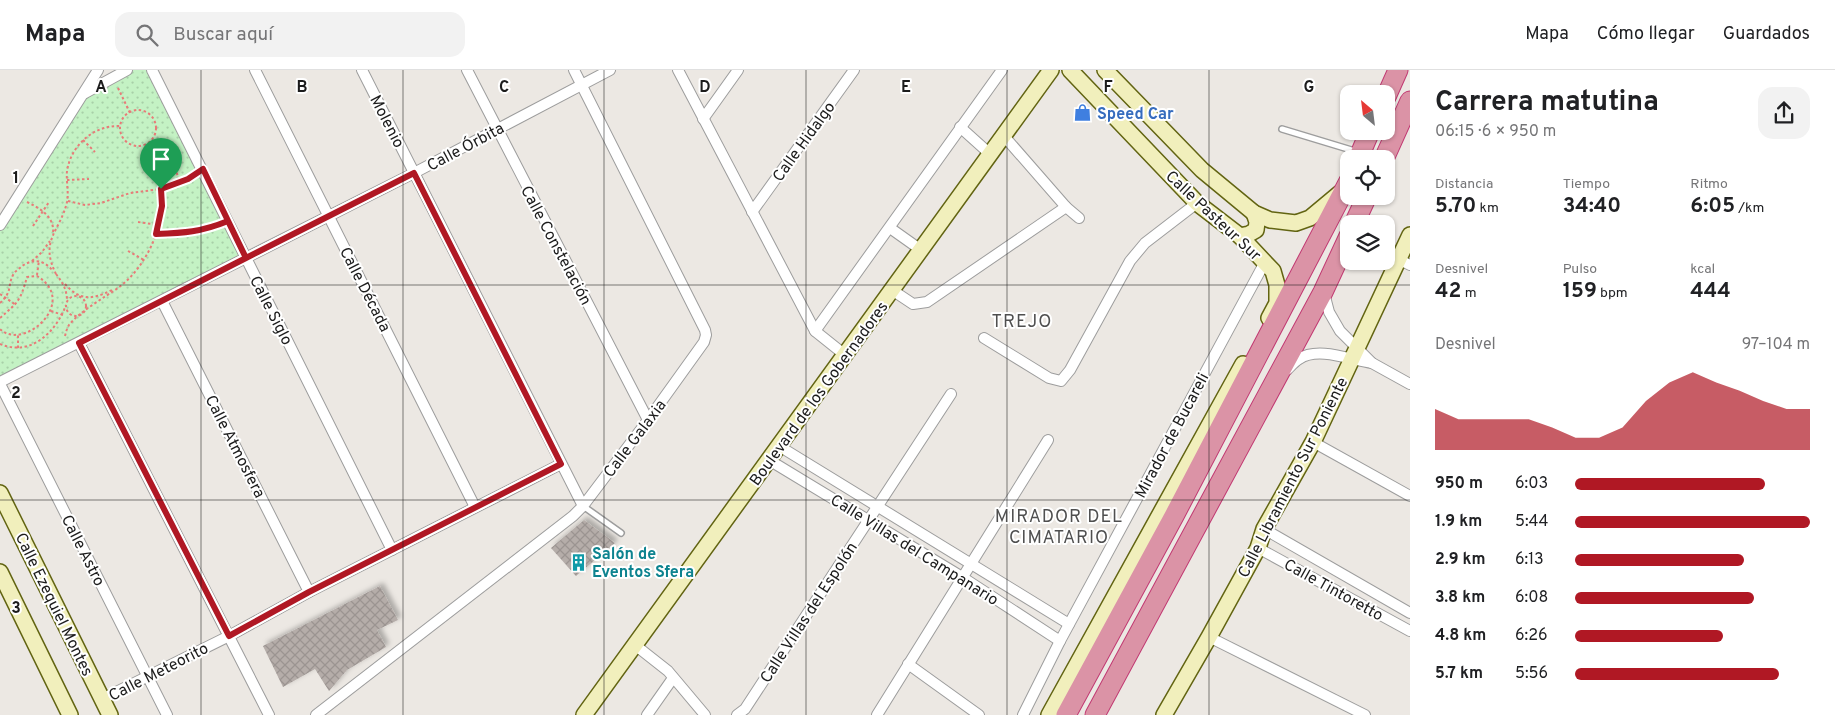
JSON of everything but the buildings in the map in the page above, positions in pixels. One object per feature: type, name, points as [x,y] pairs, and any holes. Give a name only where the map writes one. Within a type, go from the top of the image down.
[{"type":"highway","points":[[1391,85],[1398,70]]},
{"type":"highway","points":[[1388,150],[1410,101]]},
{"type":"highway","points":[[1066,715],[1174,516],[1340,199]]},
{"type":"highway","points":[[1095,715],[1324,292],[1340,256]]},
{"type":"highway","points":[[1115,598],[1174,516]]},
{"type":"street","points":[[0,225],[98,70]]},
{"type":"street","points":[[82,94],[127,70]]},
{"type":"street","name":"Calle Siglo","points":[[152,70],[392,550]]},
{"type":"street","name":"Calle Década","points":[[255,70],[475,508]]},
{"type":"street","name":"Molenio","points":[[362,70],[583,506]]},
{"type":"street","name":"Calle Constelación","points":[[467,70],[648,420]]},
{"type":"street","name":"Calle Galaxia","points":[[316,715],[573,516],[583,506],[648,420],[704,342],[705,330],[574,70]]},
{"type":"street","name":"Calle Órbita","points":[[0,383],[414,173],[496,128],[610,70]]},
{"type":"street","points":[[678,70],[815,331],[845,355]]},
{"type":"street","points":[[703,119],[738,70]]},
{"type":"street","name":"Calle Hidalgo","points":[[752,212],[854,70]]},
{"type":"street","points":[[815,331],[1002,70]]},
{"type":"street","name":"Boulevard de los Gobernadores","points":[[584,715],[1051,70]]},
{"type":"street","name":"Calle Pasteur Sur","points":[[1070,70],[1197,203],[1240,236],[1273,271],[1277,285],[1277,303],[1115,598]]},
{"type":"street","name":"Calle Pasteur Sur","points":[[1105,70],[1196,164],[1254,213],[1270,220],[1296,223],[1310,218],[1323,209],[1340,192]]},
{"type":"street","points":[[960,127],[990,154]]},
{"type":"street","points":[[1004,136],[1066,207],[1079,218]]},
{"type":"street","points":[[984,338],[1049,378],[1061,380],[1070,370],[1130,261],[1145,243],[1197,203]]},
{"type":"street","points":[[892,290],[912,304],[927,302],[1066,207]]},
{"type":"street","points":[[1240,236],[1256,230],[1257,222],[1254,213]]},
{"type":"street","points":[[890,228],[921,250]]},
{"type":"street","name":"Calle Libramiento Sur Poniente","points":[[1164,715],[1258,548],[1264,529],[1313,442],[1354,354],[1404,262],[1410,235]]},
{"type":"street","name":"Mirador de Bucareli","points":[[1023,715],[1060,640],[1265,262]]},
{"type":"street","points":[[1324,292],[1332,322],[1354,354]]},
{"type":"street","name":"Calle Atmosfera","points":[[162,301],[309,592]]},
{"type":"street","points":[[79,343],[269,715]]},
{"type":"street","points":[[1277,379],[1300,358],[1325,353],[1354,354],[1410,384]]},
{"type":"street","name":"Calle Astro","points":[[0,383],[167,715]]},
{"type":"street","name":"Calle Villas del Espolón","points":[[737,715],[745,709],[951,394]]},
{"type":"street","points":[[877,715],[1048,440]]},
{"type":"street","points":[[1313,442],[1410,496]]},
{"type":"street","name":"Calle Villas del Campanario","points":[[779,446],[1069,624]]},
{"type":"street","name":"Calle Villas del Campanario","points":[[769,460],[962,577],[1060,640]]},
{"type":"street","name":"Calle Meteorito","points":[[102,699],[229,636],[309,592],[561,464]]},
{"type":"street","name":"Calle Ezequiel Montes","points":[[0,493],[110,715]]},
{"type":"street","name":"Calle Tintoretto","points":[[1264,529],[1410,613]]},
{"type":"street","name":"Calle Tintoretto","points":[[1258,548],[1410,631]]},
{"type":"street","points":[[0,572],[70,715]]},
{"type":"street","points":[[1049,715],[1115,598]]},
{"type":"street","points":[[1391,620],[1397,606]]},
{"type":"street","points":[[1209,637],[1365,715]]},
{"type":"street","points":[[635,645],[668,671],[705,715]]},
{"type":"street","points":[[908,664],[979,715]]},
{"type":"street","points":[[647,715],[673,678]]},
{"type":"lane","points":[[1282,128],[1342,150]]},
{"type":"lane","points":[[583,506],[621,533]]},
{"type":"path","points":[[112,77],[130,113]]},
{"type":"path","points":[[141,110],[149,113],[154,119],[156,126],[155,134],[147,144],[138,146],[127,142],[121,132],[122,120],[130,113],[141,110]]},
{"type":"path","points":[[56,274],[49,260],[48,248],[67,201],[66,180],[71,157],[83,140],[99,128],[111,125],[120,126]]},
{"type":"path","points":[[83,140],[95,152]]},
{"type":"path","points":[[64,350],[64,338],[69,325],[96,302],[119,287],[140,266],[156,234],[162,206],[161,189],[157,166],[147,144]]},
{"type":"path","points":[[175,168],[180,182]]},
{"type":"path","points":[[67,201],[85,205],[101,203],[130,193],[161,189],[188,179],[203,169]]},
{"type":"path","points":[[66,180],[89,179]]},
{"type":"path","points":[[0,303],[10,289],[14,272],[32,261],[42,252],[52,238],[53,227],[48,216],[40,208],[17,197]]},
{"type":"path","points":[[33,226],[49,202]]},
{"type":"path","points":[[156,234],[182,234],[206,230],[228,221]]},
{"type":"path","points":[[138,222],[158,225]]},
{"type":"path","points":[[128,251],[144,260]]},
{"type":"path","points":[[32,261],[39,260],[48,264],[71,291],[84,299],[86,307],[82,314]]},
{"type":"path","points":[[37,276],[39,260]]},
{"type":"path","points":[[0,318],[12,310],[22,295],[27,277],[37,276],[46,282],[52,290],[51,311],[40,324],[31,330],[18,334],[8,334],[0,328]]},
{"type":"path","points":[[0,344],[18,348],[40,340],[53,331],[66,306],[67,294],[63,283]]},
{"type":"path","points":[[67,301],[73,296],[91,298],[119,287]]},
{"type":"path","points":[[0,294],[16,304]]},
{"type":"path","points":[[66,306],[72,315],[82,314]]},
{"type":"path","points":[[51,311],[63,315]]},
{"type":"path","points":[[18,334],[18,348]]},
{"type":"green space","points":[[127,70],[152,70],[246,258],[0,382],[0,225],[82,94]]},
{"type":"place","name":"Speed Car","points":[[1083,113]]},
{"type":"place","name":"Salón de Eventos Sfera","points":[[578,562]]},
{"type":"district","name":"TREJO","points":[[1022,321]]},
{"type":"district","name":"MIRADOR DEL CIMATARIO","points":[[1059,526]]},
{"type":"route","points":[[161,189],[162,206],[156,234],[182,234],[206,230],[228,221],[246,258],[414,173],[561,464],[309,592],[229,636],[79,343],[246,258],[203,169],[188,179],[161,189]]}]
